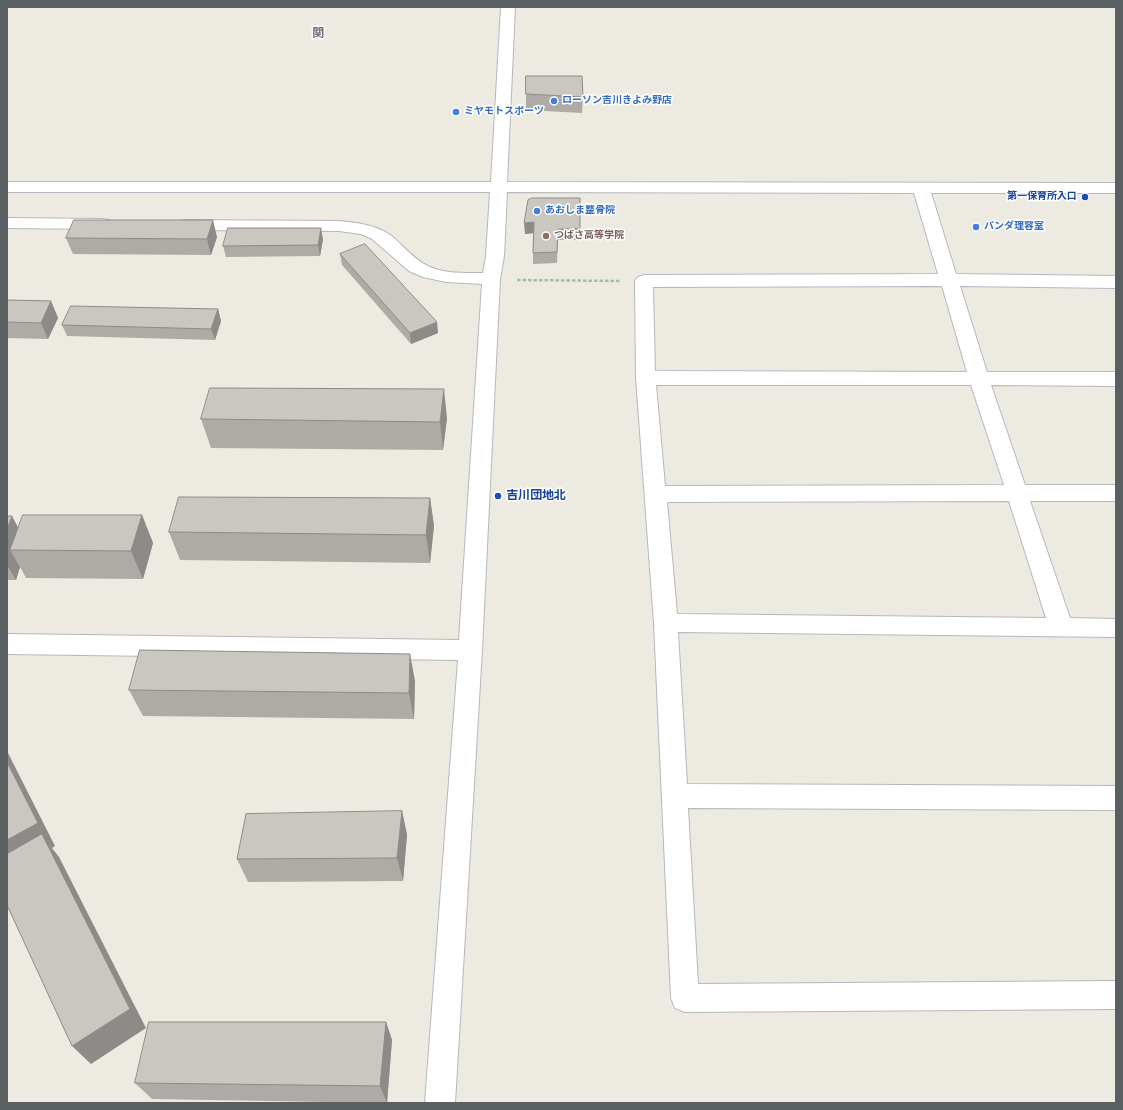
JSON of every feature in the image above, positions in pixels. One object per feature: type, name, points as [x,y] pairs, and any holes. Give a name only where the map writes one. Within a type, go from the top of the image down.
[{"type":"street","points":[[440,1103],[470,650],[491,279],[495,256],[508,7]]},
{"type":"street","points":[[7,187],[1116,188]]},
{"type":"street","points":[[921,188],[979,379],[1061,627]]},
{"type":"street","points":[[7,223],[118,224]]},
{"type":"street","points":[[165,224],[339,226],[363,229],[383,238],[397,252],[421,270],[454,278],[491,279]]},
{"type":"street","points":[[1116,282],[950,280],[644,282],[646,378],[666,623],[685,998],[1116,995]]},
{"type":"street","points":[[646,378],[1116,379]]},
{"type":"street","points":[[655,494],[1116,493]]},
{"type":"street","points":[[666,623],[1116,628]]},
{"type":"street","points":[[7,644],[470,650]]},
{"type":"street","points":[[675,796],[1116,798]]},
{"type":"path","points":[[491,279],[644,282]]},
{"type":"building","points":[[526,76],[582,76],[583,97],[526,94]]},
{"type":"building","points":[[532,198],[580,198],[580,229],[558,229],[557,252],[533,253],[534,222],[524,223],[528,200]]},
{"type":"building","points":[[74,220],[213,220],[207,239],[66,238]]},
{"type":"building","points":[[228,228],[321,228],[318,245],[223,246]]},
{"type":"building","points":[[365,244],[437,322],[410,333],[340,254]]},
{"type":"building","points":[[7,300],[51,301],[41,323],[7,322]]},
{"type":"building","points":[[71,306],[218,309],[211,329],[62,325]]},
{"type":"building","points":[[210,388],[444,389],[440,422],[201,419]]},
{"type":"building","points":[[179,497],[430,498],[426,535],[169,532]]},
{"type":"building","points":[[23,515],[142,515],[131,551],[10,550]]},
{"type":"building","points":[[7,516],[12,516],[7,530]]},
{"type":"building","points":[[140,650],[410,654],[409,693],[129,690]]},
{"type":"building","points":[[7,762],[38,823],[7,840]]},
{"type":"building","points":[[402,811],[397,858],[237,859],[246,814]]},
{"type":"building","points":[[42,834],[130,1009],[72,1046],[7,905],[7,854]]},
{"type":"building","points":[[149,1022],[386,1022],[380,1086],[135,1083]]},
{"type":"place","name":"ローソン吉川きよみ野店","points":[[554,101]]},
{"type":"place","name":"ミヤモトスポーツ","points":[[456,112]]},
{"type":"place","name":"第一保育所入口","points":[[1085,197]]},
{"type":"place","name":"あおしま整骨院","points":[[537,211]]},
{"type":"place","name":"パンダ理容室","points":[[976,227]]},
{"type":"place","name":"つばさ高等学院","points":[[546,236]]},
{"type":"place","name":"吉川団地北","points":[[498,496]]},
{"type":"district","name":"関","points":[[318,34]]}]
